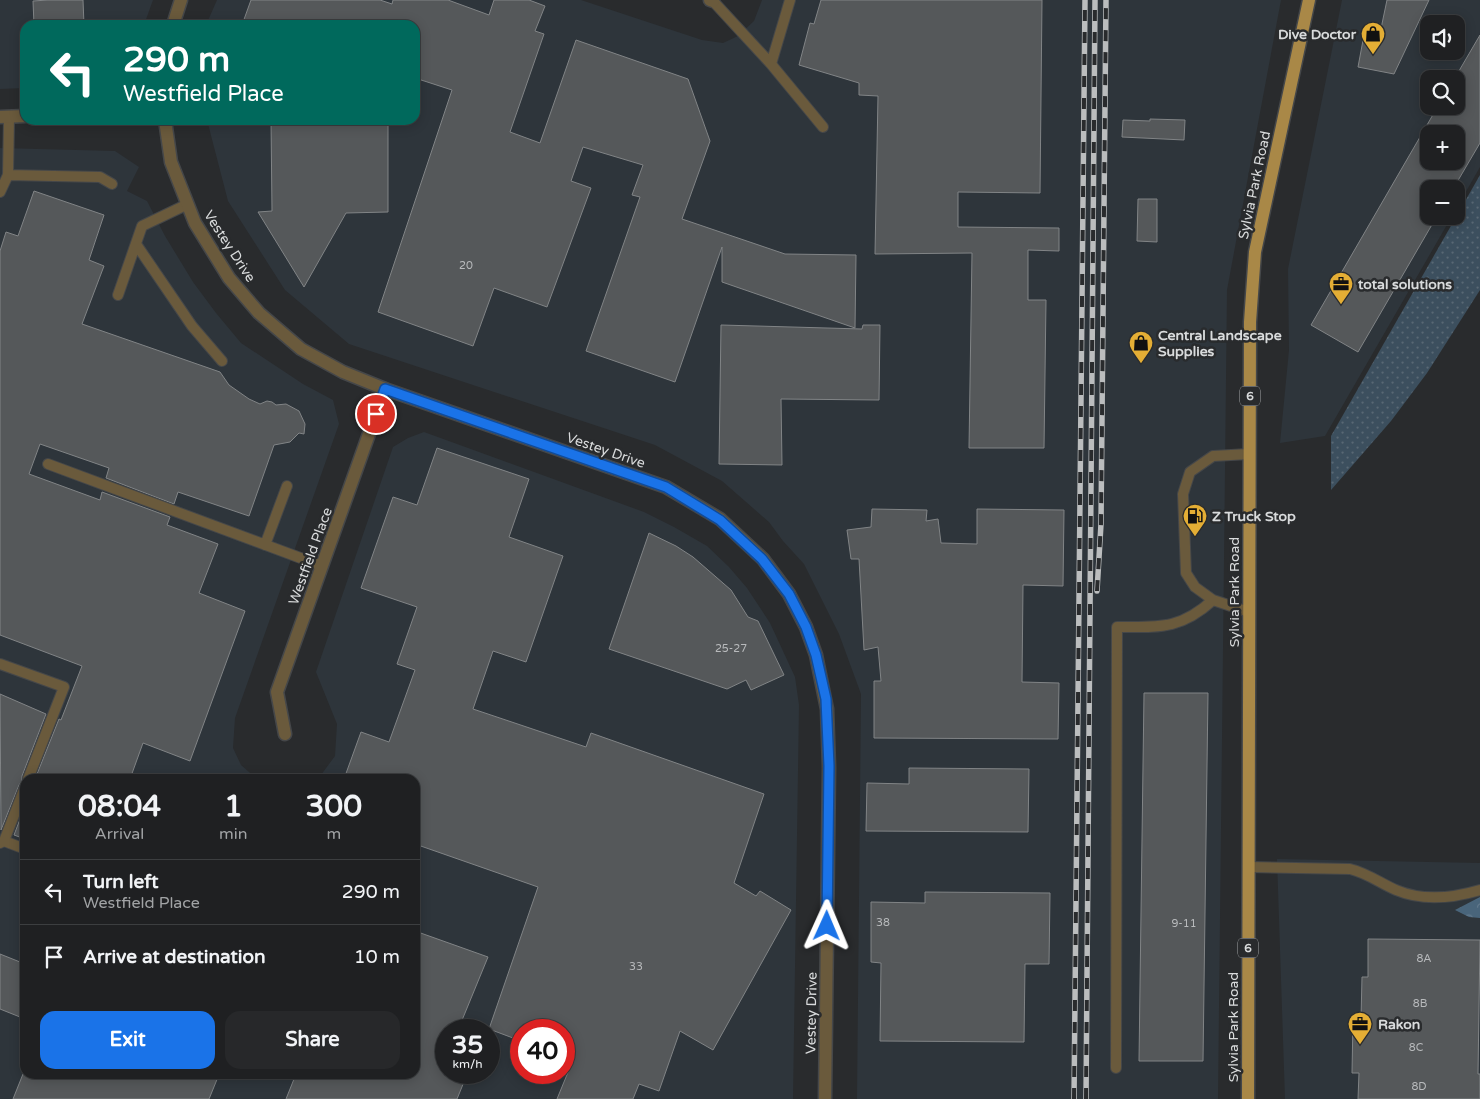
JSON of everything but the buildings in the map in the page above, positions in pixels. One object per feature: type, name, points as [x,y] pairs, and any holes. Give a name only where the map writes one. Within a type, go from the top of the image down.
[{"type":"main road","name":"Sylvia Park Road","points":[[1248,1099],[1250,322],[1255,252],[1309,0]]},
{"type":"street","points":[[175,20],[181,0]]},
{"type":"street","points":[[5,117],[20,116]]},
{"type":"street","name":"Vestey Drive","points":[[165,125],[171,162],[195,223],[229,278],[259,313],[302,349],[343,372],[385,389],[666,487],[720,520],[762,559],[789,594],[806,627],[816,655],[827,709],[829,766],[825,1099]]},
{"type":"street","name":"Westfield Place","points":[[285,734],[277,692],[385,389]]},
{"type":"lane","points":[[712,0],[770,64],[823,127]]},
{"type":"lane","points":[[770,64],[790,0]]},
{"type":"lane","points":[[0,192],[8,175],[5,117]]},
{"type":"lane","points":[[8,175],[100,176],[112,184]]},
{"type":"lane","points":[[118,295],[142,226],[188,204]]},
{"type":"lane","points":[[136,244],[192,326],[222,361]]},
{"type":"lane","points":[[1249,612],[1213,600],[1195,587],[1186,573],[1183,494],[1190,472],[1213,456],[1250,454]]},
{"type":"lane","points":[[48,464],[322,566]]},
{"type":"lane","points":[[265,545],[287,486]]},
{"type":"lane","points":[[1116,1068],[1117,627],[1163,627],[1193,616],[1213,600]]},
{"type":"lane","points":[[0,664],[64,687],[30,774]]},
{"type":"lane","points":[[20,799],[2,842],[20,847]]},
{"type":"lane","points":[[1248,867],[1350,869],[1363,872],[1395,890],[1413,896],[1442,897],[1464,895],[1480,890]]},
{"type":"shaded area","points":[[0,0],[153,0],[146,20],[20,20],[20,88],[0,89]]},
{"type":"shaded area","points":[[217,0],[581,0],[702,40],[723,43],[738,36],[754,21],[762,0],[1281,0],[1227,290],[1218,1099],[857,1099],[861,694],[839,634],[804,564],[769,522],[722,481],[655,445],[349,344],[285,290],[228,201],[208,125],[420,125],[420,20],[208,20]]},
{"type":"shaded area","points":[[1342,0],[1480,0],[1480,167],[1465,193],[1465,180],[1420,180],[1420,225],[1447,225],[1325,436],[1280,443],[1289,350],[1288,269]]},
{"type":"shaded area","points":[[0,148],[115,151],[139,167],[127,191],[147,201],[165,236],[193,282],[216,313],[241,343],[303,384],[333,400],[339,424],[235,718],[233,748],[241,765],[251,774],[20,774],[20,1079],[420,1079],[420,774],[322,774],[335,756],[337,724],[316,672],[393,447],[408,438],[424,432],[644,512],[707,546],[747,588],[770,623],[795,677],[799,705],[793,1099],[0,1099]]},
{"type":"shaded area","points":[[1480,175],[1480,290],[1427,373],[1391,421],[1331,490],[1331,436],[1451,225],[1465,225],[1465,201]]},
{"type":"shaded area","points":[[1277,859],[1480,863],[1480,1099],[1285,1099]]},
{"type":"green space","points":[[1480,897],[1480,918],[1469,917],[1455,910]]},
{"type":"railway","points":[[1074,1099],[1085,0]]},
{"type":"railway","points":[[1086,1099],[1095,0]]},
{"type":"railway","points":[[1097,591],[1101,524],[1106,0]]},
{"type":"place","name":"Dive Doctor","points":[[1373,55]]},
{"type":"place","name":"total solutions","points":[[1341,305]]},
{"type":"place","name":"Central Landscape Supplies","points":[[1141,364]]},
{"type":"place","name":"Z Truck Stop","points":[[1195,537]]},
{"type":"place","name":"Rakon","points":[[1360,1045]]},
{"type":"route","points":[[376,414],[385,389],[666,487],[720,520],[762,559],[789,594],[806,627],[816,655],[826,699],[829,766],[827,926]]}]
